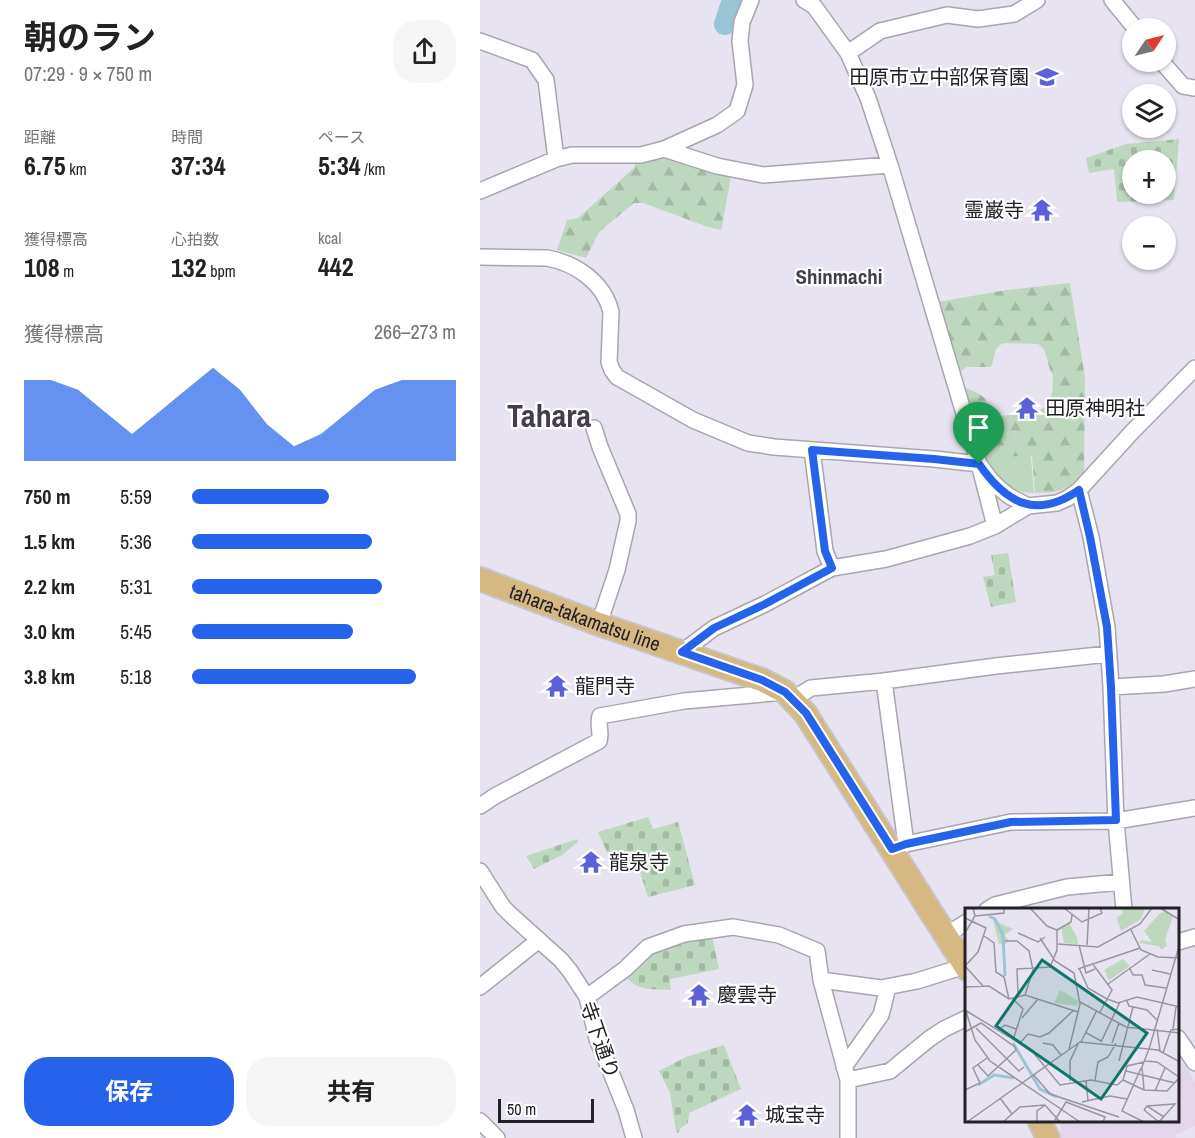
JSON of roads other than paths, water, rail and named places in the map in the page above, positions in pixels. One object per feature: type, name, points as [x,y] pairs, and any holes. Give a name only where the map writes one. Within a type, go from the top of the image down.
[{"type":"main road","name":"tahara-takamatsu line","points":[[480,579],[599,624],[762,680],[789,696],[806,713],[899,847],[965,966]]},
{"type":"main road","points":[[1040,1123],[1048,1138]]},
{"type":"street","points":[[480,191],[556,159],[572,155],[641,155],[664,148],[717,125],[737,111],[745,85],[740,41],[742,22],[751,0]]},
{"type":"street","points":[[848,53],[879,31],[947,15],[978,19],[1014,14],[1037,0]]},
{"type":"street","points":[[1112,0],[1127,18]]},
{"type":"street","points":[[813,2],[848,53],[868,98],[979,464],[995,526]]},
{"type":"street","points":[[480,41],[532,60],[546,80],[556,159]]},
{"type":"street","points":[[1171,72],[1183,86],[1195,88]]},
{"type":"street","points":[[664,148],[717,166],[763,175],[890,165]]},
{"type":"street","points":[[480,257],[547,258],[558,260],[584,273],[599,288],[609,303],[609,363],[617,377],[693,420],[748,443],[774,447],[979,464],[999,488],[1028,506]]},
{"type":"street","points":[[682,652],[714,628],[832,568],[886,559],[969,536],[995,526],[1028,506],[1057,503],[1068,498],[1079,490],[1195,368]]},
{"type":"street","points":[[594,428],[628,514],[617,570],[599,624]]},
{"type":"street","points":[[812,450],[825,551],[832,568]]},
{"type":"street","points":[[1079,490],[1107,627],[1116,820],[1124,908]]},
{"type":"street","points":[[480,806],[598,741],[600,716],[684,701],[789,696],[811,688],[1108,654]]},
{"type":"street","points":[[1111,687],[1164,684],[1195,679]]},
{"type":"street","points":[[884,681],[899,847],[1011,822],[1116,820],[1195,808]]},
{"type":"street","name":"寺下通り","points":[[480,871],[503,907],[561,960],[587,997],[597,1039],[626,1110],[634,1138]]},
{"type":"street","points":[[990,908],[1067,887],[1121,882]]},
{"type":"street","points":[[946,935],[965,923]]},
{"type":"street","points":[[587,997],[625,969],[648,947],[684,934],[733,927],[779,935],[816,951],[821,980],[846,1074],[848,1138]]},
{"type":"street","points":[[1180,942],[1195,937]]},
{"type":"street","points":[[480,987],[539,940]]},
{"type":"street","points":[[821,980],[881,988],[965,968]]},
{"type":"street","points":[[846,1074],[881,1015],[888,987]]},
{"type":"street","points":[[846,1074],[890,1071],[928,1039],[965,1019]]},
{"type":"street","points":[[1180,1040],[1195,1063]]},
{"type":"street","points":[[480,1121],[498,1138]]},
{"type":"waterway","points":[[725,24],[733,0]]},
{"type":"place","name":"田原市立中部保育園","points":[[1047,77]]},
{"type":"place","name":"霊巌寺","points":[[1042,210]]},
{"type":"place","name":"田原神明社","points":[[1027,408]]},
{"type":"place","name":"龍門寺","points":[[557,686]]},
{"type":"place","name":"龍泉寺","points":[[591,862]]},
{"type":"place","name":"慶雲寺","points":[[699,995]]},
{"type":"place","name":"城宝寺","points":[[747,1115]]},
{"type":"district","name":"Shinmachi","points":[[839,277]]},
{"type":"district","name":"Tahara","points":[[549,416]]}]
